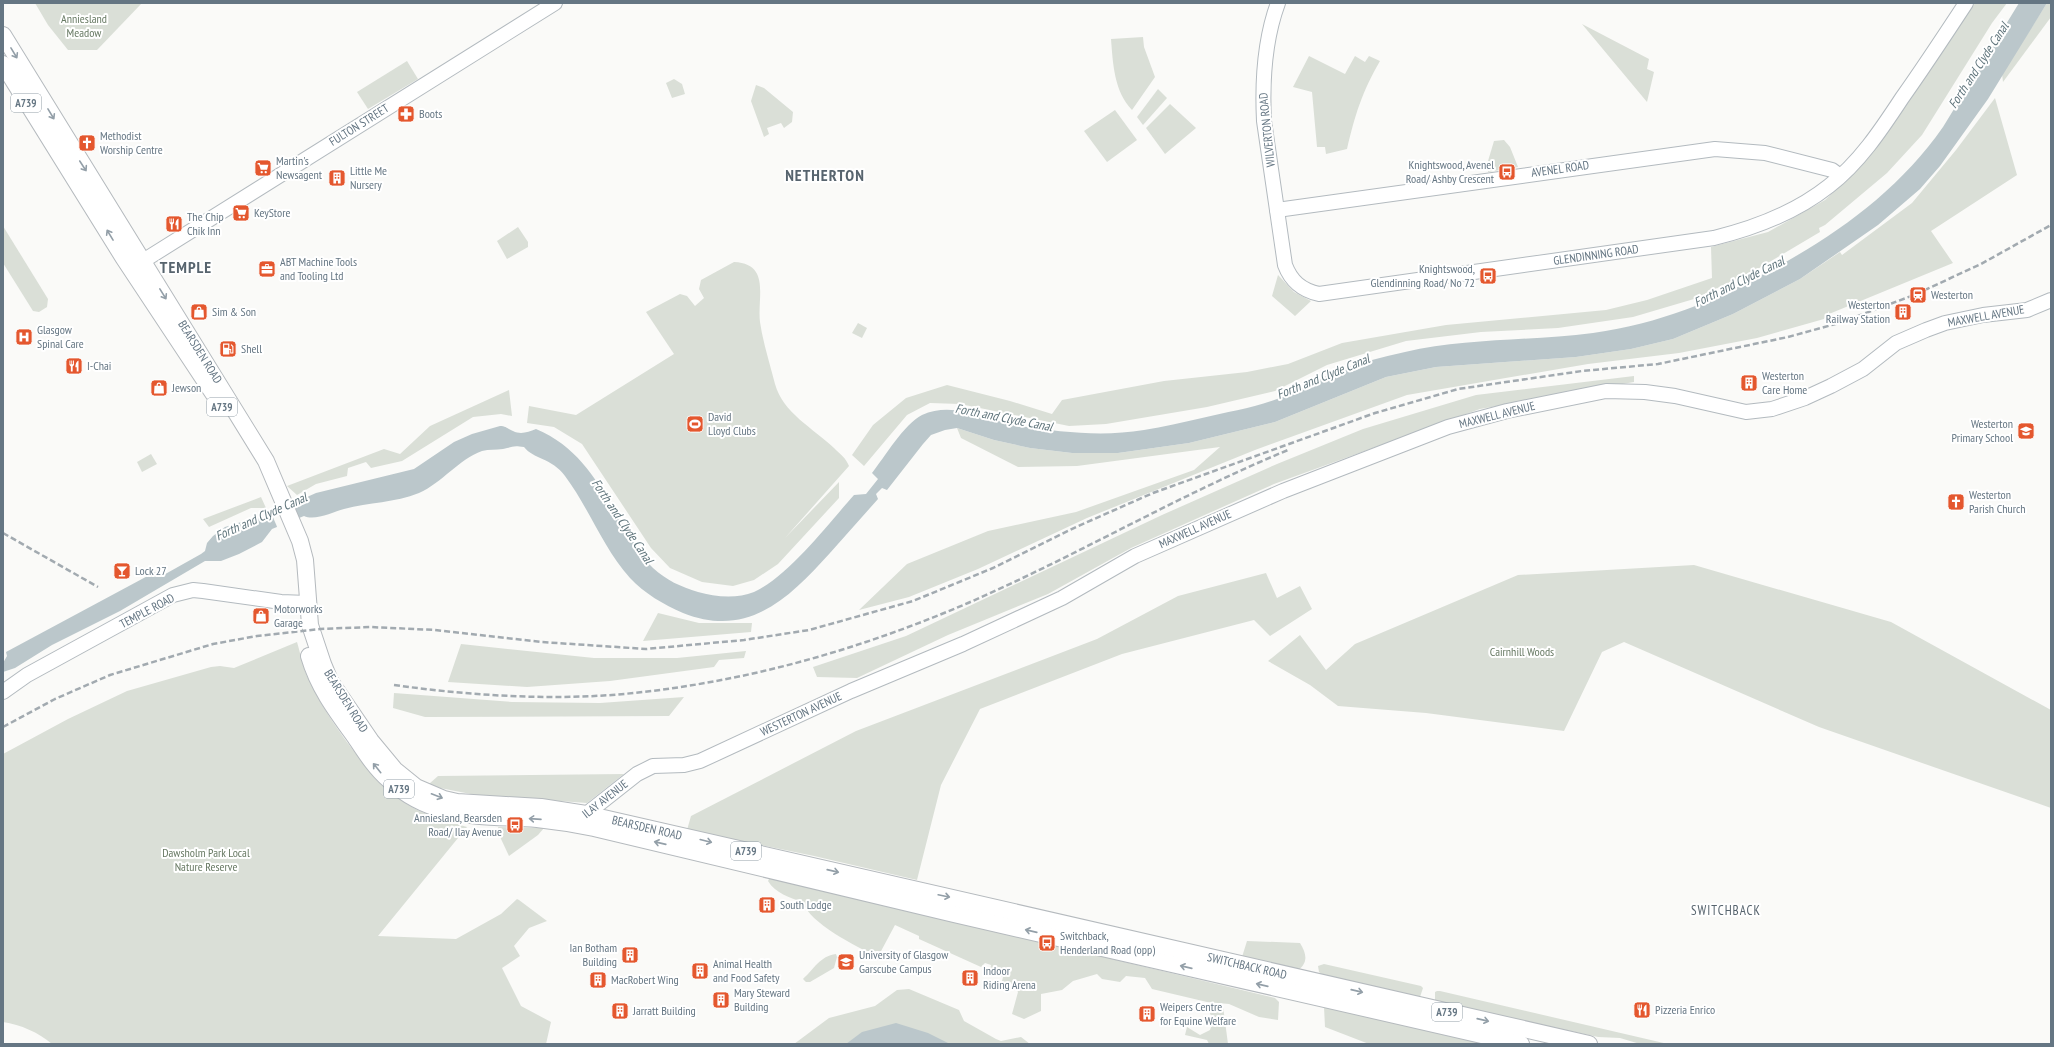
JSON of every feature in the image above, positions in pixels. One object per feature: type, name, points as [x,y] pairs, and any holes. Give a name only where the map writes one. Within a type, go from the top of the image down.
[{"type":"main road","name":"BEARSDEN ROAD","points":[[3,35],[137,265],[260,466],[279,501],[289,524],[297,561],[303,603],[304,638],[322,690],[372,762],[388,780],[425,804],[453,814],[538,819],[573,824],[904,895]]},
{"type":"main road","name":"BEARSDEN ROAD","points":[[3,64],[38,124],[137,265]]},
{"type":"main road","name":"BEARSDEN ROAD","points":[[303,603],[313,638],[330,681],[386,759],[416,787],[444,799],[457,802],[541,807],[586,814],[904,895]]},
{"type":"main road","name":"SWITCHBACK ROAD","points":[[904,895],[1302,987],[1589,1044]]},
{"type":"main road","name":"SWITCHBACK ROAD","points":[[1226,969],[1266,970],[1282,982],[1302,987],[1339,1003],[1521,1044]]},
{"type":"street","name":"FULTON STREET","points":[[137,265],[555,3]]},
{"type":"street","name":"WILVERTON ROAD","points":[[1277,210],[1264,121],[1263,98],[1265,54],[1278,3]]},
{"type":"street","name":"GLENDINNING ROAD","points":[[1277,210],[1285,265],[1288,273],[1301,287],[1313,292],[1326,293],[1714,238],[1738,232],[1784,215],[1809,200],[1840,176],[1881,129],[1966,3]]},
{"type":"street","name":"AVENEL ROAD","points":[[1277,210],[1715,149],[1765,153],[1826,168],[1840,176]]},
{"type":"street","name":"MAXWELL AVENUE","points":[[963,644],[1062,598],[1135,556],[1283,491],[1448,427],[1506,410],[1606,391],[1645,392],[1675,396],[1746,412],[1772,409],[1805,398],[1831,386],[1863,369],[1896,343],[1926,330],[1945,323],[1983,315],[2027,310],[2051,300]]},
{"type":"street","name":"TEMPLE ROAD","points":[[3,692],[27,675],[174,595],[193,590],[281,602],[303,603]]},
{"type":"street","name":"WESTERTON AVENUE","points":[[637,774],[653,766],[684,765],[700,761],[851,690],[963,644]]},
{"type":"street","name":"ILAY AVENUE","points":[[573,824],[637,774]]},
{"type":"green space","name":"Anniesland Meadow","points":[[35,3],[142,3],[97,50],[68,50],[48,25]]},
{"type":"green space","points":[[1975,3],[2007,3],[1992,23],[1922,135],[1887,173],[1825,225],[1819,228],[1820,232],[1756,270],[1694,299],[1633,317],[1558,328],[1481,332],[1406,341],[1327,365],[1275,391],[1207,407],[1106,424],[1069,426],[960,404],[930,403],[907,415],[864,466],[852,455],[873,425],[906,398],[947,385],[1010,401],[1052,414],[1062,400],[1164,381],[1247,372],[1288,364],[1342,343],[1446,325],[1606,310],[1647,300],[1712,278],[1711,247],[1768,232],[1825,200],[1854,173],[1887,133]]},
{"type":"green space","points":[[2047,3],[2051,3],[2051,17],[2003,82],[2002,74]]},
{"type":"green space","points":[[1582,24],[1649,59],[1647,69],[1654,72],[1647,102]]},
{"type":"green space","points":[[1143,37],[1144,47],[1155,77],[1132,110],[1126,103],[1118,86],[1111,39]]},
{"type":"green space","points":[[1309,56],[1345,74],[1355,56],[1365,62],[1369,56],[1380,61],[1368,83],[1360,104],[1347,149],[1326,154],[1325,147],[1317,147],[1312,92],[1293,87]]},
{"type":"green space","points":[[407,61],[418,79],[368,109],[357,92]]},
{"type":"green space","points":[[674,79],[682,84],[685,94],[672,98],[666,83]]},
{"type":"green space","points":[[756,85],[764,88],[793,112],[792,122],[784,128],[781,123],[767,128],[769,134],[764,137],[751,101]]},
{"type":"green space","points":[[1158,89],[1167,98],[1143,125],[1137,117]]},
{"type":"green space","points":[[1995,98],[2017,175],[1931,231],[1953,263],[1829,314],[1829,311],[1824,319],[1757,338],[1679,353],[1588,364],[1407,395],[1255,450],[1087,518],[978,569],[909,597],[859,610],[907,564],[988,531],[1076,512],[1194,470],[1220,447],[1077,466],[1018,467],[961,438],[957,428],[994,440],[1030,448],[1072,453],[1118,453],[1189,443],[1275,422],[1386,377],[1436,367],[1576,357],[1631,349],[1673,339],[1733,314],[1800,279],[1840,252],[1842,255],[1912,203],[1956,150]]},
{"type":"green space","points":[[1170,104],[1196,128],[1165,154],[1146,128]]},
{"type":"green space","points":[[1115,110],[1137,140],[1107,162],[1084,131]]},
{"type":"green space","points":[[1504,140],[1510,147],[1518,167],[1488,172],[1488,161],[1494,141]]},
{"type":"green space","points":[[3,226],[48,299],[47,307],[39,312],[33,311],[3,263]]},
{"type":"green space","points":[[518,227],[528,242],[528,247],[507,259],[497,241]]},
{"type":"green space","name":"David Lloyd Clubs","points":[[734,262],[746,264],[758,275],[760,283],[761,330],[779,394],[792,412],[841,454],[849,466],[785,538],[839,482],[839,498],[778,564],[754,580],[733,586],[702,582],[670,568],[651,548],[582,444],[554,427],[527,423],[529,406],[576,415],[674,354],[646,312],[680,294],[687,296],[695,306],[704,298],[699,289],[701,280]]},
{"type":"green space","points":[[1278,275],[1294,292],[1311,301],[1295,316],[1272,296]]},
{"type":"green space","points":[[858,323],[867,328],[862,338],[852,333]]},
{"type":"green space","points":[[1634,376],[1634,382],[1480,409],[1274,484],[1131,548],[1048,594],[948,635],[857,678],[817,677],[813,667],[906,636],[1162,515],[1277,464],[1363,429],[1476,395]]},
{"type":"green space","points":[[509,390],[512,416],[501,414],[473,417],[402,461],[371,468],[366,462],[348,468],[347,476],[316,484],[297,495],[287,486],[384,449],[400,454],[430,426]]},
{"type":"green space","points":[[151,454],[157,464],[142,472],[137,462]]},
{"type":"green space","points":[[261,497],[266,508],[251,508],[209,527],[203,519]]},
{"type":"green space","name":"Cairnhill Woods","points":[[1694,565],[1891,622],[2051,710],[2051,808],[1819,727],[1624,642],[1602,652],[1564,731],[1426,713],[1338,706],[1310,685],[1268,661],[1300,635],[1326,670],[1355,644],[1518,575]]},
{"type":"green space","points":[[1266,573],[1277,598],[1300,586],[1312,609],[1270,636],[1254,620],[1122,654],[980,709],[941,785],[917,880],[814,856],[687,830],[691,816],[856,731],[1097,639],[1178,596]]},
{"type":"green space","points":[[658,613],[699,623],[752,623],[751,632],[643,641]]},
{"type":"green space","name":"Dawsholm Park Local Nature Reserve","points":[[297,642],[307,676],[316,695],[350,747],[364,764],[391,792],[411,807],[434,817],[467,827],[378,936],[456,939],[501,914],[517,899],[519,900],[547,921],[529,928],[514,946],[520,956],[502,968],[521,1006],[551,1022],[546,1044],[52,1044],[29,1030],[3,1022],[3,754],[68,719],[127,691],[211,667],[220,666],[234,668]]},
{"type":"green space","points":[[461,644],[594,658],[677,658],[746,651],[744,658],[719,660],[714,667],[610,681],[527,687],[448,682]]},
{"type":"green space","points":[[394,693],[512,702],[600,703],[684,697],[669,716],[425,717],[393,708]]},
{"type":"green space","points":[[624,774],[587,803],[476,795],[440,788],[429,784],[438,776]]},
{"type":"green space","points":[[498,827],[544,828],[538,835],[509,856],[501,839]]},
{"type":"green space","points":[[770,877],[1275,998],[1279,1002],[1278,1020],[1259,1017],[1229,1004],[1207,1002],[1152,989],[1145,978],[1126,976],[1120,982],[1102,979],[1097,974],[1073,981],[1062,990],[1041,994],[1041,1011],[1024,1019],[1012,1014],[1018,992],[1014,985],[1002,981],[1003,977],[990,971],[991,965],[985,963],[981,967],[919,939],[919,936],[895,925],[880,953],[875,956],[823,926],[807,910],[803,902],[788,897],[775,889],[768,881]]},
{"type":"green space","points":[[1247,941],[1300,943],[1305,954],[1304,964],[1298,970],[1242,957]]},
{"type":"green space","points":[[836,954],[837,957],[834,968],[810,982],[806,982],[803,979],[821,960],[830,955]]},
{"type":"green space","points":[[1324,964],[1421,986],[1423,988],[1420,997],[1323,975],[1319,972],[1318,966]]},
{"type":"green space","points":[[909,989],[959,1010],[964,1021],[996,1039],[1001,1041],[1021,1037],[1030,1044],[794,1044],[829,1018],[875,1006],[897,990]]},
{"type":"green space","points":[[1437,991],[1668,1044],[1640,1044],[1620,1038],[1598,1037],[1435,1001],[1435,992]]},
{"type":"green space","points":[[1206,1003],[1223,1006],[1228,1044],[1209,1044],[1207,1040],[1185,1035],[1187,1027],[1200,1035],[1210,1030],[1213,1021]]},
{"type":"green space","points":[[1324,1007],[1488,1044],[1369,1044],[1325,1027]]},
{"type":"shaded area","points":[[2019,3],[2047,3],[1988,99],[1940,166],[1920,189],[1878,225],[1800,279],[1733,314],[1673,339],[1631,349],[1576,357],[1436,367],[1386,377],[1275,422],[1189,443],[1118,453],[1072,453],[1030,448],[994,440],[957,428],[945,430],[931,435],[887,490],[882,488],[876,494],[878,499],[815,570],[799,585],[783,599],[766,610],[748,617],[728,621],[707,620],[683,613],[642,589],[620,566],[574,488],[560,470],[549,462],[532,454],[524,447],[515,446],[503,449],[485,450],[466,460],[427,489],[419,493],[401,499],[344,509],[319,517],[304,516],[272,529],[262,542],[239,554],[221,561],[205,561],[120,611],[52,645],[15,668],[3,672],[3,663],[7,656],[6,652],[155,572],[160,577],[201,554],[205,551],[207,543],[213,536],[225,527],[258,517],[269,519],[299,506],[307,497],[316,493],[414,469],[454,442],[472,434],[500,426],[519,433],[536,429],[553,437],[567,448],[590,473],[600,487],[646,560],[653,568],[668,580],[698,592],[719,596],[740,596],[754,592],[781,574],[820,534],[854,495],[866,494],[878,479],[872,473],[901,433],[915,419],[934,411],[959,411],[1020,426],[1082,433],[1113,433],[1144,430],[1259,405],[1284,396],[1329,375],[1370,360],[1428,347],[1475,342],[1570,336],[1618,329],[1664,317],[1728,292],[1771,270],[1820,241],[1866,209],[1907,171],[1926,150],[1943,127]]},
{"type":"shaded area","points":[[896,1023],[928,1033],[950,1044],[846,1044],[862,1032]]},
{"type":"pier","points":[[294,506],[292,523],[278,529],[272,515]]},
{"type":"railway","points":[[3,727],[55,699],[110,675],[213,644],[257,636],[320,629],[370,627],[435,630],[542,642],[646,649],[744,640],[809,630],[913,601],[993,568],[1076,527],[1153,493],[1375,413],[1458,389],[1582,371],[1658,364],[1788,337],[1839,323],[1914,295],[1981,264],[2051,225]]},
{"type":"railway","points":[[394,685],[503,696],[557,697],[612,695],[703,683],[793,664],[882,637],[968,603],[1048,566],[1207,486],[1288,450]]},
{"type":"railway","points":[[3,533],[98,587]]},
{"type":"place","name":"Boots","points":[[406,114]]},
{"type":"place","name":"Methodist Worship Centre","points":[[87,143]]},
{"type":"place","name":"Martin's Newsagent","points":[[263,168]]},
{"type":"place","name":"Knightswood, Avenel Road/ Ashby Crescent","points":[[1507,172]]},
{"type":"place","name":"Little Me Nursery","points":[[337,178]]},
{"type":"place","name":"KeyStore","points":[[241,213]]},
{"type":"place","name":"The Chip Chik Inn","points":[[174,224]]},
{"type":"place","name":"ABT Machine Tools and Tooling Ltd","points":[[267,269]]},
{"type":"place","name":"Knightswood, Glendinning Road/ No 72","points":[[1488,276]]},
{"type":"place","name":"Westerton","points":[[1918,295]]},
{"type":"place","name":"Sim & Son","points":[[199,312]]},
{"type":"place","name":"Westerton Railway Station","points":[[1903,312]]},
{"type":"place","name":"Glasgow Spinal Care","points":[[24,337]]},
{"type":"place","name":"Shell","points":[[228,349]]},
{"type":"place","name":"I-Chai","points":[[74,366]]},
{"type":"place","name":"Westerton Care Home","points":[[1749,383]]},
{"type":"place","name":"Jewson","points":[[159,388]]},
{"type":"place","name":"David Lloyd Clubs","points":[[695,424]]},
{"type":"place","name":"Westerton Primary School","points":[[2026,431]]},
{"type":"place","name":"Westerton Parish Church","points":[[1956,502]]},
{"type":"place","name":"Lock 27","points":[[122,571]]},
{"type":"place","name":"Motorworks Garage","points":[[261,616]]},
{"type":"place","name":"Anniesland, Bearsden Road/ Ilay Avenue","points":[[515,825]]},
{"type":"place","name":"South Lodge","points":[[767,905]]},
{"type":"place","name":"Switchback, Henderland Road (opp)","points":[[1047,943]]},
{"type":"place","name":"Ian Botham Building","points":[[630,955]]},
{"type":"place","name":"University of Glasgow Garscube Campus","points":[[846,962]]},
{"type":"place","name":"Animal Health and Food Safety","points":[[700,971]]},
{"type":"place","name":"Indoor Riding Arena","points":[[970,978]]},
{"type":"place","name":"MacRobert Wing","points":[[598,980]]},
{"type":"place","name":"Mary Steward Building","points":[[721,1000]]},
{"type":"place","name":"Pizzeria Enrico","points":[[1642,1010]]},
{"type":"place","name":"Jarratt Building","points":[[620,1011]]},
{"type":"place","name":"Weipers Centre for Equine Welfare","points":[[1147,1014]]},
{"type":"district","name":"NETHERTON","points":[[825,175]]},
{"type":"district","name":"TEMPLE","points":[[186,267]]},
{"type":"district","name":"SWITCHBACK","points":[[1726,910]]},
{"type":"water label","name":"Forth and Clyde Canal","points":[[1978,65]]},
{"type":"water label","name":"Forth and Clyde Canal","points":[[1739,281]]},
{"type":"water label","name":"Forth and Clyde Canal","points":[[1323,376]]},
{"type":"water label","name":"Forth and Clyde Canal","points":[[1004,417]]},
{"type":"water label","name":"Forth and Clyde Canal","points":[[261,516]]},
{"type":"water label","name":"Forth and Clyde Canal","points":[[623,521]]}]
